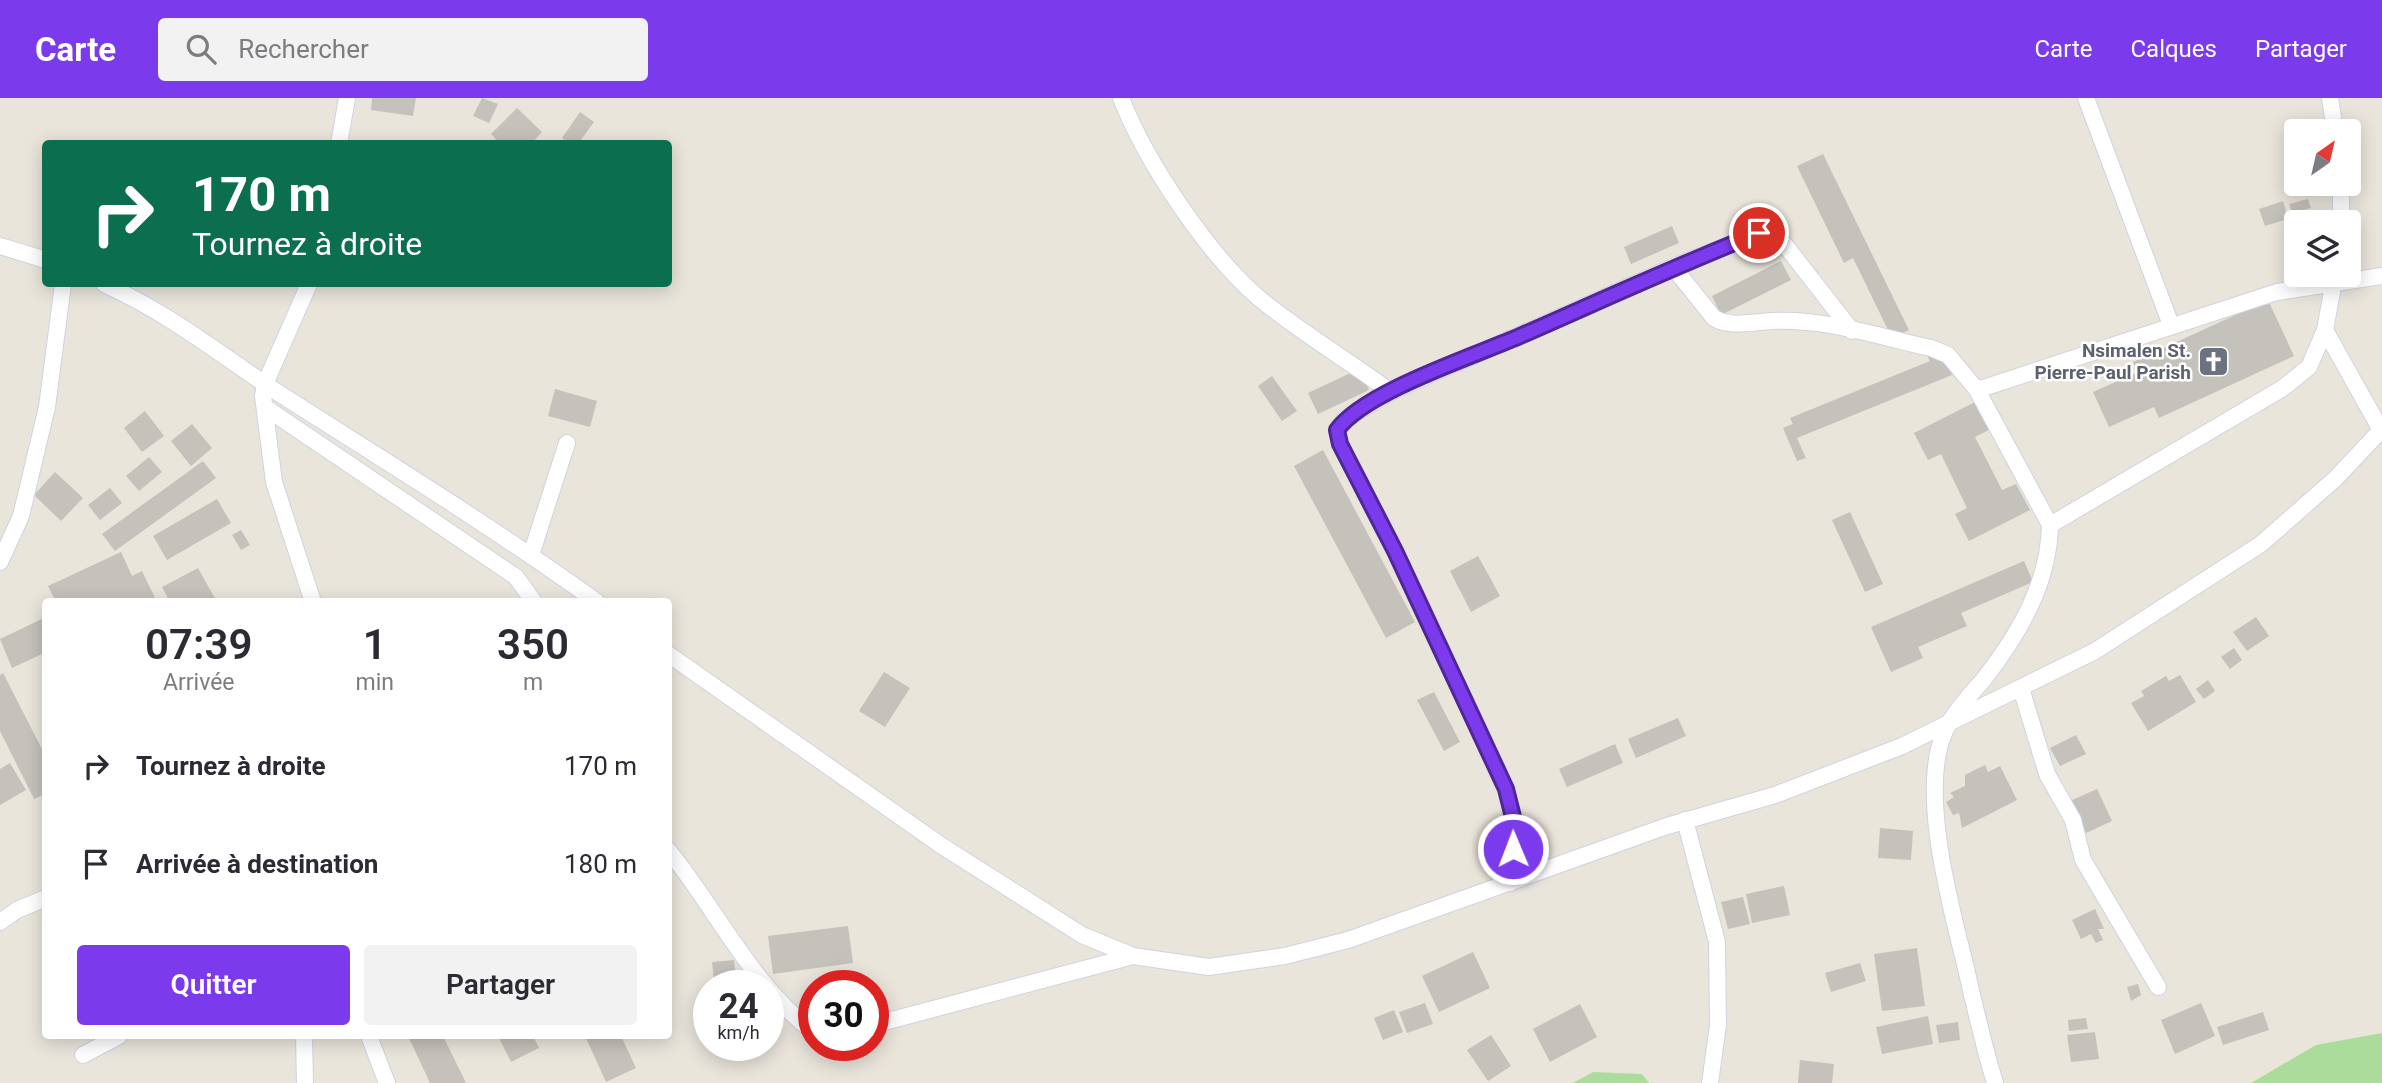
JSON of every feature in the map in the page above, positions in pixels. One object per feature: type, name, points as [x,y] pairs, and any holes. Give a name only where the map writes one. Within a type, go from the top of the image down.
[{"type":"street","points":[[340,140],[347,98]]},
{"type":"street","points":[[1121,98],[1172,192],[1233,270],[1259,298],[1391,392]]},
{"type":"street","points":[[2086,98],[2171,325]]},
{"type":"street","points":[[2330,98],[2333,119]]},
{"type":"street","points":[[1510,883],[1513,817],[1506,789],[1395,551],[1340,444],[1337,430],[1345,419],[1391,392],[1673,267],[1759,233],[1785,245],[1852,331]]},
{"type":"street","points":[[0,246],[42,259]]},
{"type":"street","points":[[1673,267],[1714,318],[1723,323],[1777,321],[1816,324],[1931,348],[1948,355],[1977,390],[2050,525],[2049,547],[2041,579],[2018,632],[1947,725],[1937,756],[1938,846],[1978,1029],[1994,1083]]},
{"type":"street","points":[[2361,277],[2382,276]]},
{"type":"street","points":[[0,562],[21,516],[47,407],[63,287]]},
{"type":"street","points":[[111,287],[144,302],[265,384],[531,555],[591,598]]},
{"type":"street","points":[[308,287],[265,384],[274,482],[312,598]]},
{"type":"street","points":[[1977,390],[2171,325],[2299,287]]},
{"type":"street","points":[[2050,525],[2283,388],[2309,367],[2325,330],[2333,287]]},
{"type":"street","points":[[672,657],[942,846],[1082,935],[1132,956],[1209,967],[1285,956],[1348,940],[1685,820],[1775,795],[1947,725],[2095,651],[2261,544],[2336,478],[2382,431],[2325,330]]},
{"type":"street","points":[[266,408],[516,577],[531,598]]},
{"type":"street","points":[[531,555],[567,443]]},
{"type":"street","points":[[2021,688],[2047,774],[2073,821],[2082,860],[2158,988]]},
{"type":"street","points":[[1685,820],[1717,942],[1718,1025],[1710,1083]]},
{"type":"street","points":[[672,855],[701,890],[737,946],[798,1021]]},
{"type":"street","points":[[0,922],[17,910],[42,900]]},
{"type":"street","points":[[889,1021],[1132,956]]},
{"type":"street","points":[[83,1055],[113,1039]]},
{"type":"street","points":[[304,1039],[305,1083]]},
{"type":"street","points":[[370,1039],[387,1083]]},
{"type":"green space","points":[[2382,1033],[2382,1083],[2251,1083],[2316,1045]]},
{"type":"green space","points":[[1593,1072],[1642,1074],[1649,1083],[1573,1083]]},
{"type":"building","points":[[372,98],[416,98],[413,116],[371,110]]},
{"type":"building","points":[[482,98],[498,104],[489,123],[473,116]]},
{"type":"building","points":[[517,108],[542,132],[535,140],[496,140],[491,134]]},
{"type":"building","points":[[580,112],[594,122],[581,140],[562,138]]},
{"type":"building","points":[[1823,154],[1909,330],[1892,338],[1853,258],[1844,263],[1797,166]]},
{"type":"building","points":[[2308,199],[2311,208],[2291,210],[2289,204]]},
{"type":"building","points":[[2283,201],[2284,220],[2265,226],[2259,209]]},
{"type":"building","points":[[1672,226],[1679,243],[1631,264],[1624,247]]},
{"type":"building","points":[[1781,261],[1791,280],[1721,315],[1712,296]]},
{"type":"building","points":[[2268,300],[2294,356],[2159,418],[2154,407],[2109,427],[2093,392],[2138,372],[2133,362]]},
{"type":"building","points":[[1927,355],[1945,359],[1952,375],[1797,438],[1806,458],[1797,461],[1783,428],[1793,424],[1790,418],[1930,361]]},
{"type":"building","points":[[1359,369],[1369,390],[1318,414],[1308,393]]},
{"type":"building","points":[[1272,376],[1297,411],[1282,421],[1258,386]]},
{"type":"building","points":[[555,389],[597,401],[590,427],[548,416]]},
{"type":"building","points":[[1975,402],[1989,430],[1975,437],[2002,490],[2016,484],[2030,510],[1969,541],[1955,514],[1967,508],[1941,454],[1928,460],[1914,433]]},
{"type":"building","points":[[145,411],[164,436],[142,452],[124,428]]},
{"type":"building","points":[[192,424],[212,448],[191,466],[171,441]]},
{"type":"building","points":[[1323,450],[1415,622],[1386,638],[1294,466]]},
{"type":"building","points":[[149,457],[162,472],[139,491],[126,476]]},
{"type":"building","points":[[203,461],[216,478],[115,551],[102,534]]},
{"type":"building","points":[[55,472],[83,498],[61,521],[34,495]]},
{"type":"building","points":[[110,488],[122,503],[100,520],[88,505]]},
{"type":"building","points":[[217,499],[231,523],[167,560],[153,536]]},
{"type":"building","points":[[1850,512],[1883,584],[1865,592],[1832,520]]},
{"type":"building","points":[[241,530],[250,545],[241,550],[232,535]]},
{"type":"building","points":[[121,552],[132,576],[142,571],[155,598],[54,598],[48,586]]},
{"type":"building","points":[[1478,556],[1500,596],[1471,612],[1450,571]]},
{"type":"building","points":[[2024,561],[2033,582],[1961,613],[1967,626],[1918,647],[1923,658],[1891,672],[1871,627]]},
{"type":"building","points":[[198,568],[215,598],[168,598],[162,587]]},
{"type":"building","points":[[2256,617],[2269,636],[2247,651],[2233,632]]},
{"type":"building","points":[[42,619],[42,654],[12,668],[0,639]]},
{"type":"building","points":[[2234,648],[2242,660],[2230,669],[2221,657]]},
{"type":"building","points":[[884,672],[910,688],[885,727],[859,711]]},
{"type":"building","points":[[3,673],[42,749],[42,796],[34,799],[0,731],[0,675]]},
{"type":"building","points":[[2180,675],[2196,702],[2148,731],[2131,703],[2144,696],[2141,691],[2166,676],[2169,681]]},
{"type":"building","points":[[2208,680],[2215,691],[2204,699],[2196,689]]},
{"type":"building","points":[[1434,692],[1460,742],[1444,751],[1417,700]]},
{"type":"building","points":[[1678,718],[1686,736],[1636,758],[1628,739]]},
{"type":"building","points":[[2076,735],[2086,754],[2060,766],[2050,748]]},
{"type":"building","points":[[1615,744],[1623,763],[1567,787],[1559,769]]},
{"type":"building","points":[[10,763],[26,790],[0,805],[0,769]]},
{"type":"building","points":[[1985,765],[1988,772],[2000,766],[2017,800],[1962,828],[1959,813],[1953,815],[1946,802],[1954,797],[1950,793],[1965,786],[1965,775]]},
{"type":"building","points":[[2097,789],[2112,821],[2086,833],[2070,801]]},
{"type":"building","points":[[1880,828],[1913,831],[1911,860],[1878,858]]},
{"type":"building","points":[[1784,886],[1790,915],[1752,923],[1746,894]]},
{"type":"building","points":[[1743,897],[1750,924],[1728,929],[1721,902]]},
{"type":"building","points":[[2095,909],[2104,929],[2098,929],[2103,940],[2096,943],[2091,934],[2081,939],[2072,920]]},
{"type":"building","points":[[848,926],[853,963],[784,972],[784,970],[772,970],[768,936]]},
{"type":"building","points":[[1917,948],[1925,1006],[1882,1011],[1874,954]]},
{"type":"building","points":[[1473,952],[1490,988],[1439,1012],[1422,976]]},
{"type":"building","points":[[734,960],[735,970],[713,970],[712,962]]},
{"type":"building","points":[[1860,963],[1866,981],[1831,992],[1825,973]]},
{"type":"building","points":[[2138,984],[2141,995],[2131,1001],[2127,987]]},
{"type":"building","points":[[1425,1003],[1433,1024],[1407,1033],[1399,1012]]},
{"type":"building","points":[[2201,1003],[2215,1036],[2175,1054],[2161,1020]]},
{"type":"building","points":[[1580,1004],[1597,1037],[1550,1062],[1533,1029]]},
{"type":"building","points":[[1394,1010],[1403,1032],[1383,1040],[1374,1018]]},
{"type":"building","points":[[2263,1012],[2269,1030],[2223,1045],[2217,1027]]},
{"type":"building","points":[[1928,1016],[1933,1044],[1882,1054],[1876,1027]]},
{"type":"building","points":[[2086,1018],[2088,1029],[2069,1031],[2068,1020]]},
{"type":"building","points":[[1958,1022],[1960,1040],[1939,1043],[1936,1025]]},
{"type":"building","points":[[2095,1032],[2099,1059],[2071,1062],[2067,1035]]},
{"type":"building","points":[[1491,1035],[1511,1066],[1488,1081],[1467,1050]]},
{"type":"building","points":[[409,1039],[444,1039],[466,1083],[430,1083]]},
{"type":"building","points":[[500,1039],[534,1039],[539,1048],[511,1062]]},
{"type":"building","points":[[586,1039],[622,1039],[636,1068],[606,1082]]},
{"type":"building","points":[[1800,1060],[1834,1064],[1832,1083],[1798,1083]]},
{"type":"place","name":"Nsimalen St. Pierre-Paul Parish","points":[[2214,361]]},
{"type":"route","points":[[1513,849],[1513,817],[1506,789],[1395,551],[1340,444],[1337,430],[1345,419],[1391,392],[1673,267],[1759,233]]}]
